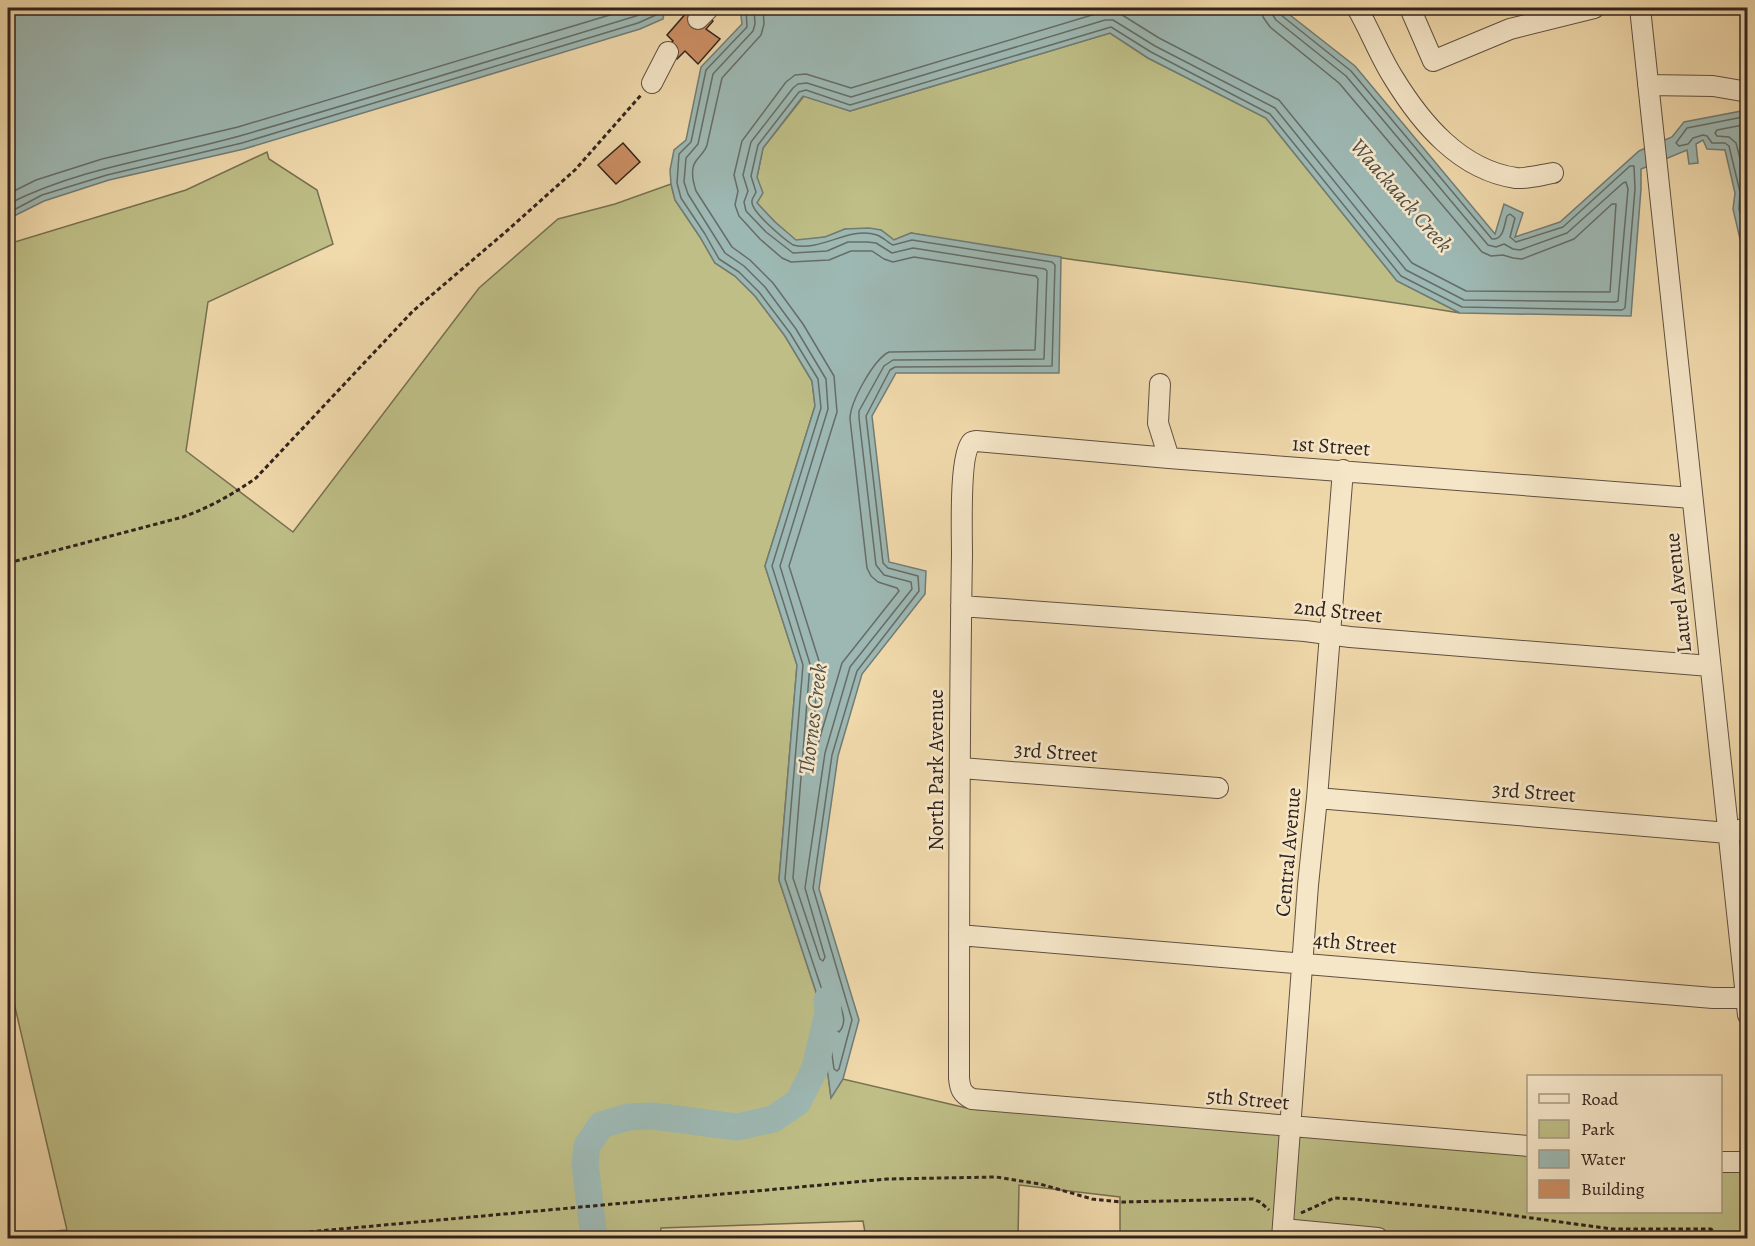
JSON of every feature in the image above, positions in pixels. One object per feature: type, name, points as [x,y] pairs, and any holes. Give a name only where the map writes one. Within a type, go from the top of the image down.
[{"type":"street","points":[[1357,8],[1392,76],[1415,110],[1439,138],[1477,167],[1518,178],[1552,173]]},
{"type":"street","points":[[1410,8],[1432,61],[1510,29],[1594,8]]},
{"type":"street","name":"Laurel Avenue","points":[[1640,8],[1747,1004]]},
{"type":"street","points":[[652,83],[668,51]]},
{"type":"street","points":[[1648,85],[1713,86],[1748,93]]},
{"type":"street","points":[[1160,384],[1158,423],[1169,458]]},
{"type":"street","name":"1st Street","points":[[968,445],[976,441],[1692,498]]},
{"type":"street","name":"North Park Avenue","points":[[964,1095],[960,1088],[959,1078],[961,606],[963,486],[968,445]]},
{"type":"street","name":"Central Avenue","points":[[1280,1227],[1343,471]]},
{"type":"street","name":"2nd Street","points":[[961,606],[1258,627],[1710,666]]},
{"type":"street","name":"3rd Street","points":[[961,768],[1218,788]]},
{"type":"street","name":"3rd Street","points":[[1317,798],[1728,833],[1748,828]]},
{"type":"street","name":"4th Street","points":[[959,935],[1701,997],[1747,1004]]},
{"type":"street","name":"5th Street","points":[[964,1095],[972,1099],[1289,1128],[1527,1146]]},
{"type":"street","points":[[1722,1162],[1748,1162]]},
{"type":"street","points":[[1280,1227],[1378,1239]]},
{"type":"path","points":[[8,563],[191,514],[231,496],[256,478],[413,311],[574,170],[652,83]]},
{"type":"path","points":[[242,1239],[864,1180],[968,1176],[1013,1178],[1092,1199],[1122,1202],[1253,1199],[1260,1202],[1280,1227]]},
{"type":"path","points":[[1297,1214],[1334,1198],[1355,1199],[1487,1212],[1612,1229],[1711,1229],[1720,1239]]},
{"type":"green space","points":[[1110,33],[1148,58],[1266,118],[1397,281],[1460,313],[1323,292],[1048,256],[911,233],[894,240],[881,230],[845,229],[826,237],[796,241],[757,203],[757,177],[763,148],[804,96],[850,111]]},
{"type":"green space","points":[[267,152],[269,159],[317,190],[333,244],[208,302],[186,451],[293,532],[479,288],[558,219],[615,204],[671,184],[675,200],[715,263],[735,276],[755,296],[785,336],[812,381],[815,406],[765,566],[797,665],[779,880],[818,998],[831,1097],[843,1079],[971,1109],[1527,1147],[1527,1213],[1722,1213],[1722,1160],[1748,1162],[1747,1238],[1344,1238],[1285,1231],[1120,1236],[1120,1197],[1019,1185],[1018,1238],[866,1238],[863,1221],[661,1228],[660,1238],[8,1238],[8,1235],[67,1230],[8,977],[8,244],[186,190]]},
{"type":"water","points":[[8,8],[665,8],[663,19],[640,29],[244,149],[109,180],[44,201],[8,219]]},
{"type":"water","name":"Waackaack Creek","points":[[740,8],[1281,8],[1355,66],[1495,234],[1504,204],[1523,213],[1515,237],[1560,222],[1639,151],[1672,137],[1684,122],[1747,110],[1747,256],[1744,256],[1733,209],[1735,193],[1725,150],[1707,149],[1703,140],[1696,144],[1698,163],[1689,164],[1687,150],[1641,169],[1631,316],[1460,313],[1397,281],[1266,118],[1148,58],[1110,33],[850,111],[803,96],[763,148],[757,177],[763,193],[757,203],[796,240],[825,237],[845,229],[869,228],[881,230],[894,240],[911,233],[1061,257],[1059,373],[896,373],[872,416],[889,562],[926,571],[925,594],[862,674],[838,756],[819,889],[859,1020],[843,1079],[831,1098],[818,998],[779,880],[797,665],[765,566],[815,406],[812,381],[785,336],[755,296],[735,276],[715,263],[675,200],[671,184],[670,170],[674,150],[686,140],[701,67],[742,24]]},
{"type":"building","points":[[697,8],[713,21],[706,29],[720,39],[698,64],[685,51],[677,59],[665,49],[673,41],[667,35],[688,11]]},
{"type":"building","points":[[623,143],[640,162],[616,184],[598,165]]},
{"type":"waterway","name":"Thornes Creek","points":[[594,1238],[585,1164],[587,1146],[601,1125],[628,1117],[653,1116],[737,1127],[773,1119],[798,1102],[815,1068],[828,1012],[827,1000]]}]
